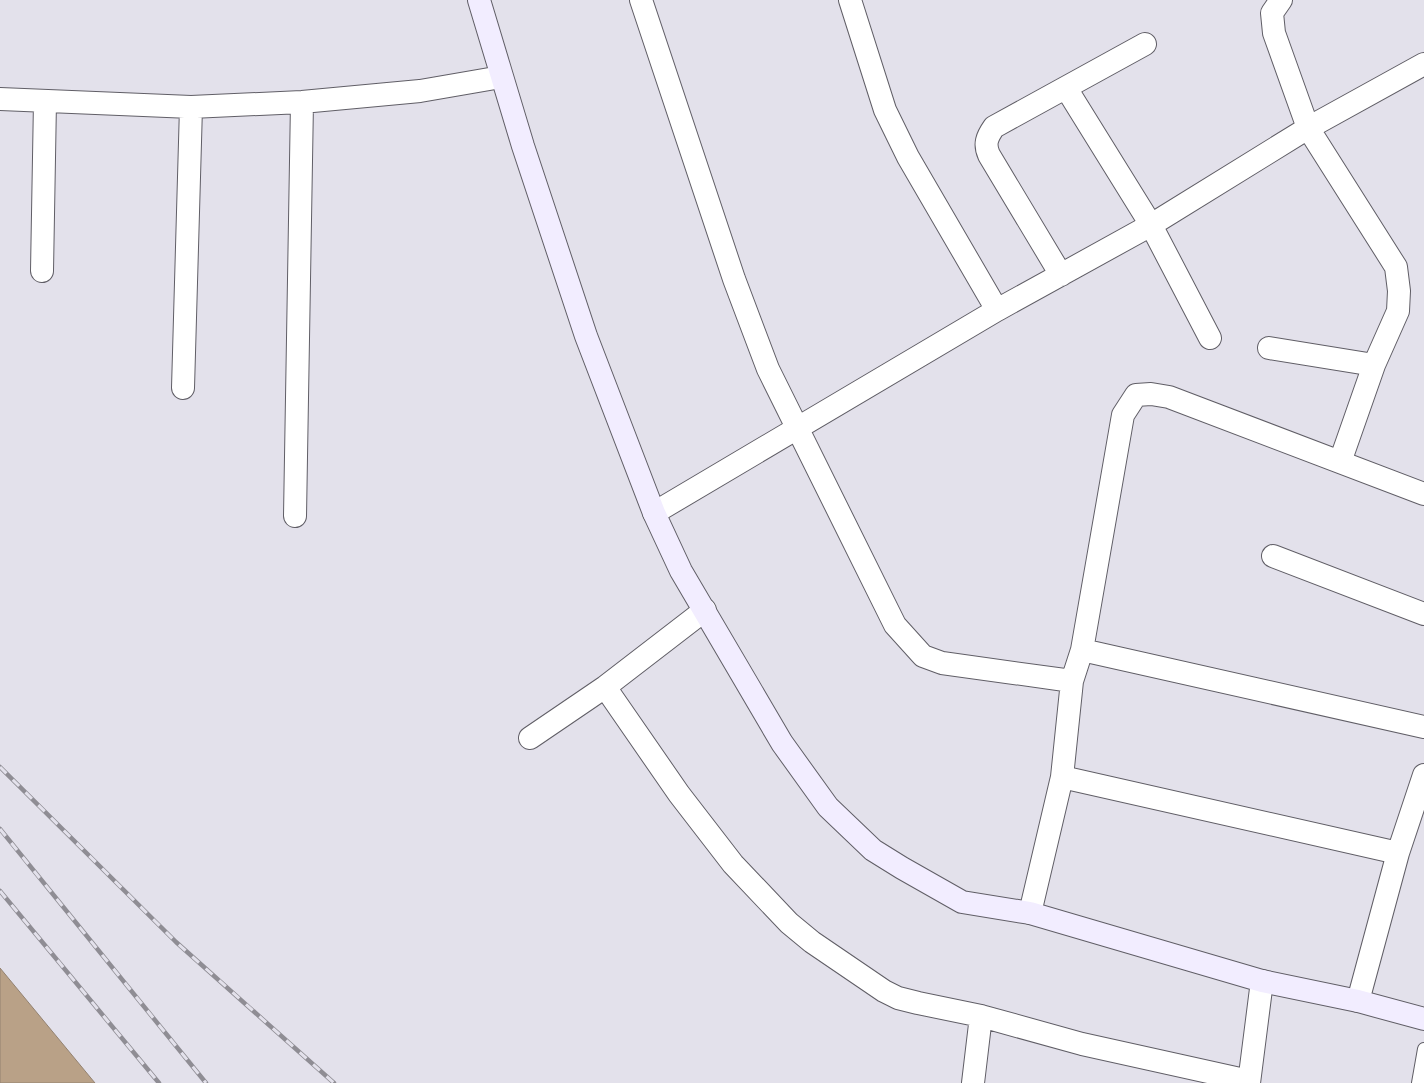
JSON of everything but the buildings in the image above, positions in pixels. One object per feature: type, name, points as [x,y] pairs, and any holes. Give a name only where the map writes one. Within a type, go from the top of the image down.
[{"type":"street","points":[[479,0],[501,77],[586,336],[654,513],[681,570],[782,743],[828,807],[873,850],[962,902],[1030,913],[1262,981],[1358,1001],[1424,1019]]},
{"type":"street","points":[[642,0],[734,279],[768,369],[895,625],[924,656],[942,663],[1072,681]]},
{"type":"street","points":[[850,0],[885,110],[908,157],[997,310]]},
{"type":"street","points":[[1282,0],[1272,13],[1274,33],[1308,128],[1396,268],[1399,291],[1398,311],[1374,364],[1340,462]]},
{"type":"street","points":[[1061,275],[986,148],[987,137],[994,127],[1144,44]]},
{"type":"street","points":[[654,513],[997,310],[1151,225],[1308,128],[1424,64]]},
{"type":"street","points":[[0,99],[191,107],[302,102],[420,91],[501,77]]},
{"type":"street","points":[[1066,88],[1151,225],[1210,338]]},
{"type":"street","points":[[42,271],[45,101]]},
{"type":"street","points":[[295,516],[302,102]]},
{"type":"street","points":[[183,388],[191,107]]},
{"type":"street","points":[[1269,348],[1374,364]]},
{"type":"street","points":[[1030,913],[1062,777],[1072,681],[1082,650],[1123,415],[1136,395],[1151,394],[1169,397],[1424,494]]},
{"type":"street","points":[[1273,556],[1424,614]]},
{"type":"street","points":[[530,738],[605,687],[705,610]]},
{"type":"street","points":[[1082,650],[1424,727]]},
{"type":"street","points":[[605,687],[679,794],[733,864],[789,922],[812,942],[884,991],[898,998],[980,1016],[1082,1044],[1249,1082],[1262,981]]},
{"type":"street","points":[[1358,1001],[1398,853],[1420,801],[1424,775]]},
{"type":"street","points":[[1062,777],[1398,853]]},
{"type":"street","points":[[973,1083],[980,1016]]},
{"type":"lane","points":[[1418,1083],[1424,1050]]},
{"type":"shaded area","points":[[0,968],[95,1083],[0,1083]]},
{"type":"railway","points":[[0,767],[176,942],[334,1083]]},
{"type":"railway","points":[[0,829],[206,1083]]},
{"type":"railway","points":[[0,891],[159,1083]]}]
